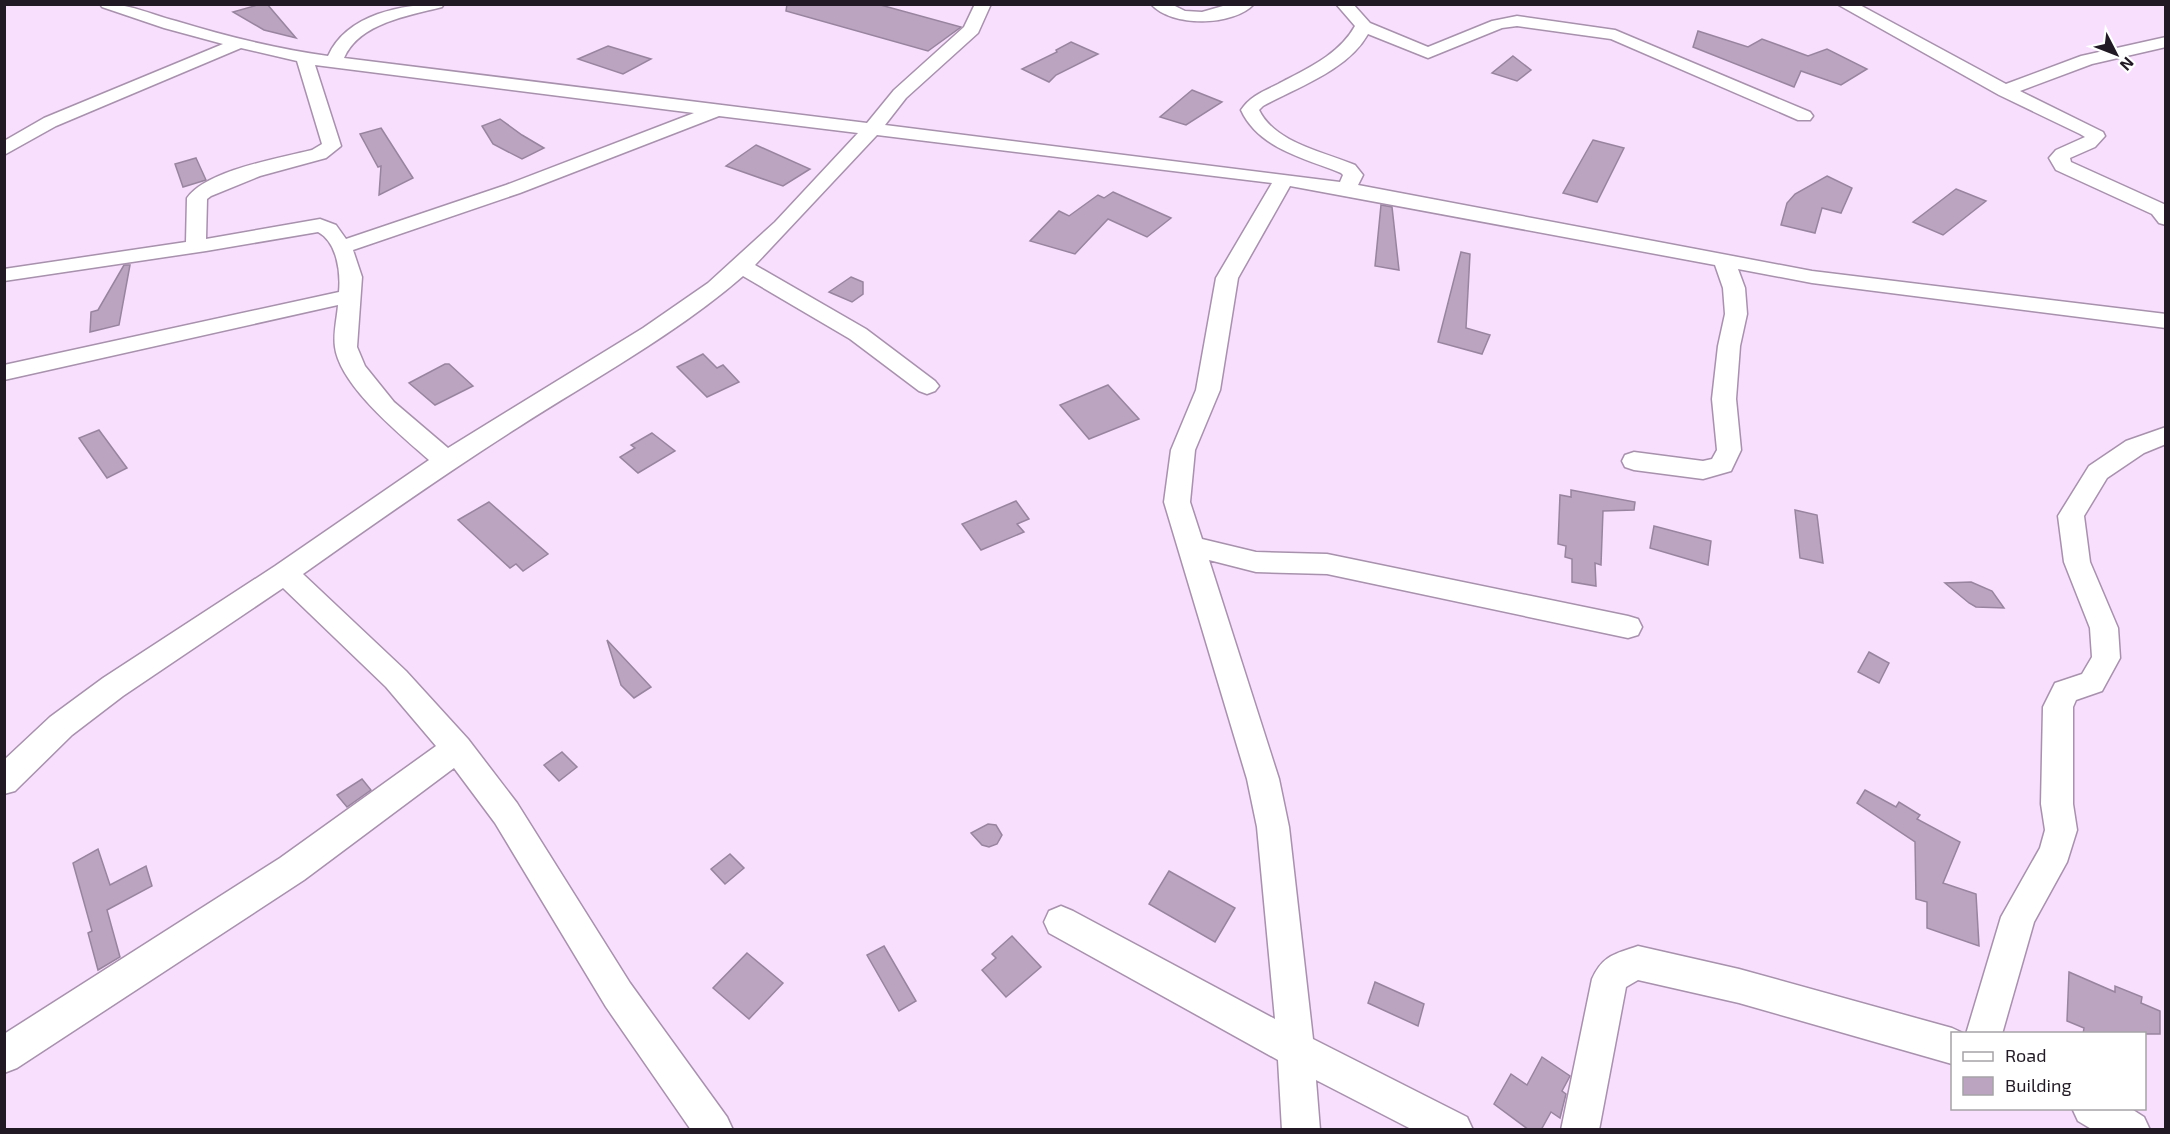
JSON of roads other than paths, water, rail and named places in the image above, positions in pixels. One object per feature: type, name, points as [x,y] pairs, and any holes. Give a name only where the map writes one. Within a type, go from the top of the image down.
[{"type":"street","points":[[108,4],[170,25],[239,43],[334,62],[1284,179],[1812,277],[2166,321]]},
{"type":"street","points":[[334,62],[345,40],[354,33],[367,26],[436,4]]},
{"type":"street","points":[[4,781],[61,726],[113,687],[285,573],[446,461],[686,310],[742,266],[872,129],[916,78],[972,29],[976,15],[983,4]]},
{"type":"street","points":[[1159,4],[1181,17],[1198,18],[1217,15],[1246,4]]},
{"type":"street","points":[[1344,4],[1364,26],[1428,53],[1498,24],[1517,21],[1615,35],[1804,116]]},
{"type":"street","points":[[1845,4],[2005,91],[2087,129],[2096,136],[2092,142],[2065,151],[2059,158],[2063,166],[2158,210],[2166,219]]},
{"type":"street","points":[[1347,189],[1353,175],[1348,169],[1270,135],[1257,125],[1251,110],[1263,99],[1331,60],[1353,42],[1364,26]]},
{"type":"street","points":[[2005,91],[2087,60],[2166,42]]},
{"type":"street","points":[[4,149],[50,122],[239,43]]},
{"type":"street","points":[[196,246],[197,198],[200,193],[216,184],[319,154],[332,147],[304,57]]},
{"type":"street","points":[[342,247],[513,189],[718,110]]},
{"type":"street","points":[[1284,179],[1227,278],[1208,390],[1183,450],[1177,502],[1263,779],[1271,818],[1296,1050],[1301,1130]]},
{"type":"street","points":[[4,275],[320,225],[329,229],[342,247],[351,277],[346,347],[354,368],[386,408],[446,461]]},
{"type":"street","points":[[1634,460],[1703,470],[1722,465],[1729,450],[1725,399],[1729,346],[1736,314],[1734,288],[1724,261]]},
{"type":"street","points":[[742,266],[858,334],[927,386]]},
{"type":"street","points":[[4,373],[350,296]]},
{"type":"street","points":[[1985,1032],[2018,917],[2055,852],[2061,830],[2058,804],[2058,707],[2065,692],[2092,683],[2106,658],[2104,628],[2077,562],[2071,516],[2098,472],[2135,447],[2166,435]]},
{"type":"street","points":[[1191,546],[1256,562],[1327,564],[1629,627]]},
{"type":"street","points":[[285,573],[396,679],[457,748],[506,813],[618,995],[714,1130]]},
{"type":"street","points":[[4,1055],[292,869],[457,748]]},
{"type":"street","points":[[1061,922],[1296,1050],[1454,1130]]},
{"type":"street","points":[[1580,1130],[1610,979],[1618,970],[1638,963],[1739,986],[1951,1045]]},
{"type":"street","points":[[2095,1110],[2131,1130]]}]
